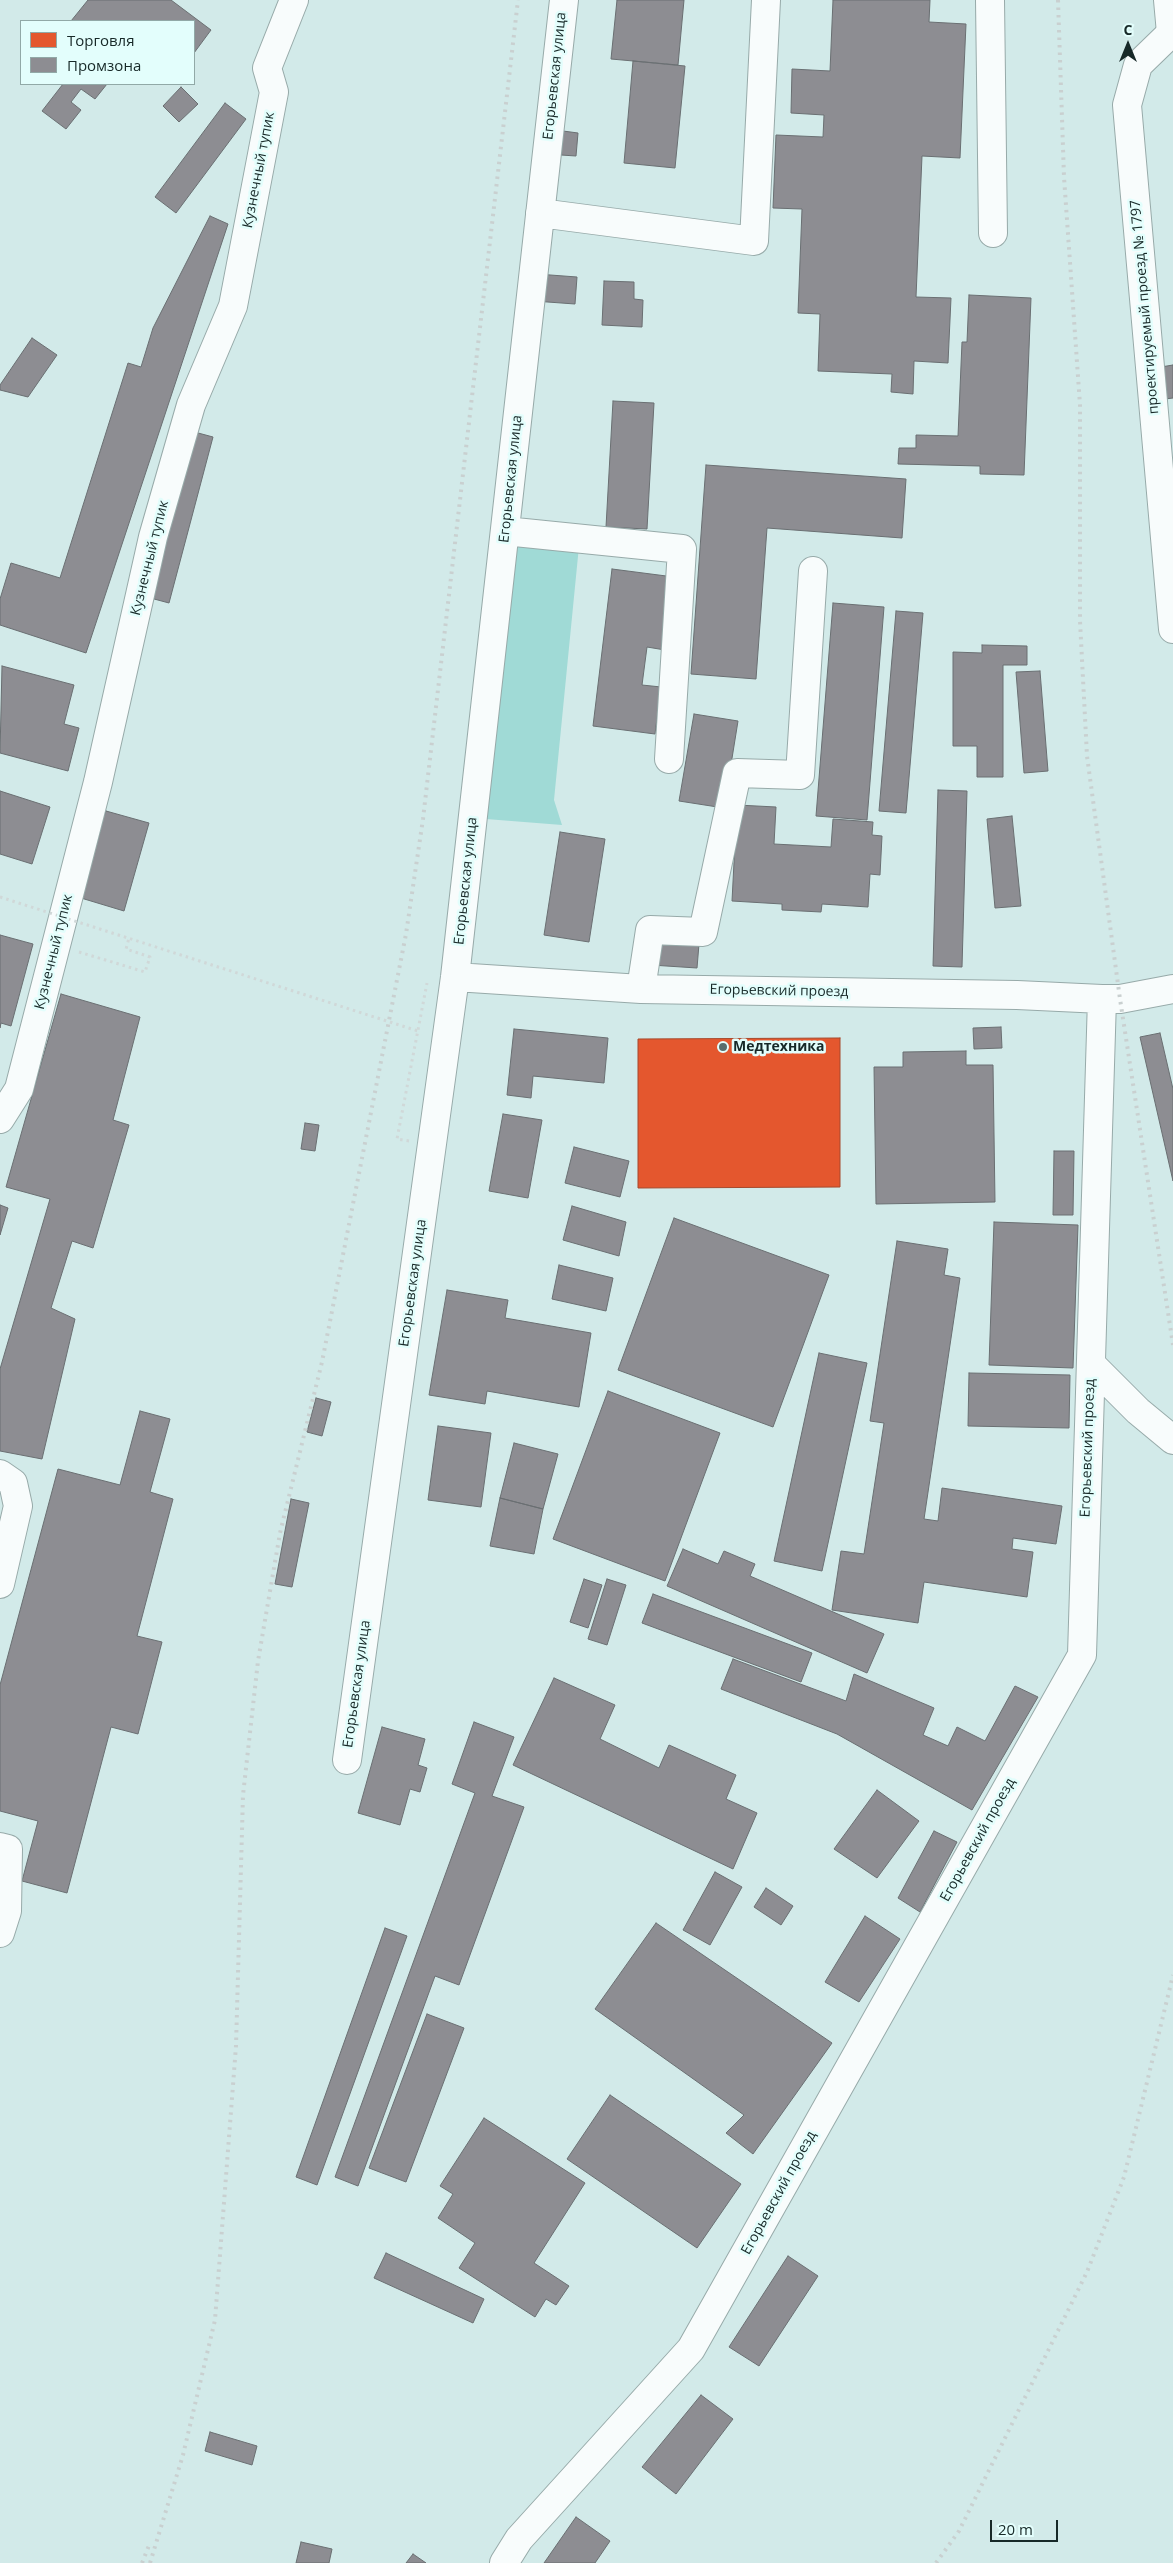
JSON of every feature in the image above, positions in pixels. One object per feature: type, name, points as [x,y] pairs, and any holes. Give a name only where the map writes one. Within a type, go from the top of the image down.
[{"type":"street","name":"Кузнечный тупик","points":[[0,1118],[19,1089],[98,782],[158,518],[191,405],[232,306],[274,92],[268,68],[294,0]]},
{"type":"street","name":"Егорьевская улица","points":[[346,1760],[455,978],[564,0]]},
{"type":"street","points":[[540,213],[754,241],[766,0]]},
{"type":"street","points":[[990,0],[993,233]]},
{"type":"street","name":"проектируемый проезд № 1797","points":[[1168,0],[1172,32],[1138,65],[1127,104],[1173,629]]},
{"type":"street","points":[[505,532],[682,549],[669,759]]},
{"type":"street","points":[[641,989],[650,930],[703,932],[737,773],[800,775],[814,571]]},
{"type":"street","name":"Егорьевский проезд","points":[[455,978],[641,989],[1007,995],[1102,1000],[1120,999],[1173,990]]},
{"type":"street","name":"Егорьевский проезд","points":[[504,2563],[519,2540],[691,2349],[1082,1655],[1102,1000]]},
{"type":"street","points":[[1091,1364],[1138,1411],[1173,1440]]},
{"type":"street","points":[[0,1474],[12,1484],[18,1506],[0,1584]]},
{"type":"street","points":[[0,1933],[7,1911],[4,1848]]},
{"type":"path","points":[[0,897],[418,1031],[397,1139]]},
{"type":"path","points":[[76,951],[145,972],[150,957],[126,950],[130,938]]},
{"type":"shaded area","points":[[513,539],[579,546],[554,800],[562,825],[486,819]]},
{"type":"building: Торговля","points":[[840,1038],[840,1187],[638,1188],[638,1039]]},
{"type":"building: Промзона","points":[[88,0],[171,0],[211,30],[195,52],[195,20],[72,20]]},
{"type":"building: Промзона","points":[[617,0],[684,0],[678,65],[611,59]]},
{"type":"building: Промзона","points":[[833,0],[930,0],[929,22],[966,24],[960,158],[922,156],[916,297],[951,298],[948,363],[914,361],[913,394],[891,392],[892,374],[818,371],[820,314],[798,313],[802,209],[773,208],[776,135],[823,137],[824,115],[791,113],[792,69],[830,71]]},
{"type":"building: Промзона","points":[[633,61],[685,66],[675,168],[624,163]]},
{"type":"building: Промзона","points":[[62,85],[106,85],[95,99],[81,89],[71,102],[81,110],[66,129],[42,111]]},
{"type":"building: Промзона","points":[[181,87],[198,104],[179,122],[163,106]]},
{"type":"building: Промзона","points":[[225,103],[246,119],[176,213],[155,197]]},
{"type":"building: Промзона","points":[[563,131],[578,133],[576,156],[561,155]]},
{"type":"building: Промзона","points":[[210,216],[228,224],[86,653],[0,625],[0,599],[11,563],[60,578],[128,363],[141,367],[153,328]]},
{"type":"building: Промзона","points":[[537,274],[577,277],[575,304],[534,301]]},
{"type":"building: Промзона","points":[[604,281],[634,282],[634,299],[643,300],[642,327],[602,325]]},
{"type":"building: Промзона","points":[[969,295],[1031,298],[1024,475],[980,474],[980,466],[898,464],[899,448],[916,448],[916,435],[958,436],[962,342],[967,342]]},
{"type":"building: Промзона","points":[[32,338],[57,355],[28,397],[0,390],[0,385]]},
{"type":"building: Промзона","points":[[1173,365],[1173,398],[1165,399],[1161,367]]},
{"type":"building: Промзона","points":[[613,401],[654,403],[647,529],[606,527]]},
{"type":"building: Промзона","points":[[187,430],[213,437],[169,603],[143,596]]},
{"type":"building: Промзона","points":[[706,465],[906,479],[902,538],[767,528],[756,679],[691,674]]},
{"type":"building: Промзона","points":[[612,569],[674,577],[665,650],[647,647],[642,685],[661,687],[655,734],[593,726]]},
{"type":"building: Промзона","points":[[833,603],[884,607],[867,820],[816,816]]},
{"type":"building: Промзона","points":[[896,611],[923,613],[906,813],[879,811]]},
{"type":"building: Промзона","points":[[982,645],[1027,646],[1027,665],[1003,665],[1003,777],[977,777],[977,746],[953,746],[953,652],[982,653]]},
{"type":"building: Промзона","points":[[2,666],[74,685],[64,724],[79,728],[68,771],[0,753]]},
{"type":"building: Промзона","points":[[1040,671],[1048,771],[1024,773],[1016,672]]},
{"type":"building: Промзона","points":[[694,714],[738,721],[724,808],[679,801]]},
{"type":"building: Промзона","points":[[938,790],[967,791],[962,967],[933,966]]},
{"type":"building: Промзона","points":[[0,791],[50,807],[32,864],[0,854]]},
{"type":"building: Промзона","points":[[737,805],[776,807],[774,844],[831,847],[833,819],[873,822],[872,835],[882,836],[880,875],[870,874],[868,907],[822,904],[821,912],[782,910],[782,904],[732,901]]},
{"type":"building: Промзона","points":[[106,811],[149,823],[124,911],[81,898],[100,832],[90,829],[94,813],[104,816]]},
{"type":"building: Промзона","points":[[1012,816],[1021,906],[995,908],[987,819]]},
{"type":"building: Промзона","points":[[560,832],[605,839],[589,942],[544,935]]},
{"type":"building: Промзона","points":[[0,935],[33,944],[11,1026],[1,1023],[0,1028]]},
{"type":"building: Промзона","points":[[653,941],[699,944],[697,968],[651,965]]},
{"type":"building: Промзона","points":[[61,994],[140,1017],[113,1120],[129,1125],[93,1248],[72,1241],[51,1308],[75,1319],[42,1459],[0,1451],[0,1369],[50,1199],[6,1187]]},
{"type":"building: Промзона","points":[[1001,1027],[1002,1048],[974,1049],[973,1028]]},
{"type":"building: Промзона","points":[[514,1029],[608,1038],[604,1083],[533,1076],[531,1098],[507,1095]]},
{"type":"building: Промзона","points":[[1160,1033],[1173,1089],[1173,1181],[1140,1037]]},
{"type":"building: Промзона","points":[[966,1051],[966,1065],[993,1065],[995,1202],[876,1204],[874,1067],[903,1067],[903,1052]]},
{"type":"building: Промзона","points":[[503,1114],[542,1120],[528,1198],[489,1191]]},
{"type":"building: Промзона","points":[[305,1123],[319,1125],[315,1151],[301,1149]]},
{"type":"building: Промзона","points":[[574,1147],[629,1161],[620,1197],[565,1183]]},
{"type":"building: Промзона","points":[[1054,1151],[1074,1151],[1073,1215],[1053,1215]]},
{"type":"building: Промзона","points":[[0,1205],[8,1208],[0,1235]]},
{"type":"building: Промзона","points":[[572,1206],[626,1222],[619,1256],[563,1240]]},
{"type":"building: Промзона","points":[[674,1218],[829,1275],[773,1427],[618,1370]]},
{"type":"building: Промзона","points":[[994,1222],[1078,1225],[1073,1368],[989,1365]]},
{"type":"building: Промзона","points":[[897,1241],[948,1249],[944,1275],[960,1278],[924,1519],[938,1521],[942,1488],[1062,1506],[1056,1544],[1013,1538],[1012,1549],[1033,1552],[1027,1597],[924,1582],[918,1623],[832,1610],[841,1551],[864,1554],[884,1423],[870,1421]]},
{"type":"building: Промзона","points":[[559,1265],[613,1278],[606,1311],[552,1299]]},
{"type":"building: Промзона","points":[[447,1290],[508,1300],[505,1318],[591,1333],[579,1407],[487,1391],[485,1404],[429,1395]]},
{"type":"building: Промзона","points":[[819,1353],[867,1363],[822,1571],[774,1561]]},
{"type":"building: Промзона","points":[[969,1373],[1070,1375],[1069,1428],[968,1426]]},
{"type":"building: Промзона","points":[[608,1391],[720,1433],[665,1581],[553,1539]]},
{"type":"building: Промзона","points":[[316,1398],[331,1402],[322,1436],[307,1432]]},
{"type":"building: Промзона","points":[[140,1411],[170,1419],[150,1492],[173,1499],[137,1636],[162,1642],[138,1734],[111,1727],[67,1893],[22,1881],[38,1821],[0,1811],[0,1685],[58,1469],[120,1485]]},
{"type":"building: Промзона","points":[[438,1426],[491,1433],[481,1507],[428,1500]]},
{"type":"building: Промзона","points":[[514,1443],[558,1454],[543,1509],[500,1498]]},
{"type":"building: Промзона","points":[[500,1498],[543,1509],[534,1554],[490,1546]]},
{"type":"building: Промзона","points":[[291,1499],[309,1503],[292,1587],[275,1584]]},
{"type":"building: Промзона","points":[[683,1549],[718,1564],[724,1551],[755,1564],[750,1576],[884,1634],[867,1673],[667,1586]]},
{"type":"building: Промзона","points":[[584,1579],[602,1585],[588,1628],[570,1622]]},
{"type":"building: Промзона","points":[[607,1579],[626,1585],[607,1645],[588,1639]]},
{"type":"building: Промзона","points":[[653,1594],[812,1653],[801,1682],[642,1623]]},
{"type":"building: Промзона","points":[[733,1659],[846,1701],[854,1674],[934,1708],[923,1735],[948,1746],[957,1727],[985,1741],[1015,1686],[1038,1697],[972,1810],[837,1734],[721,1689]]},
{"type":"building: Промзона","points":[[554,1678],[615,1705],[600,1739],[659,1768],[669,1745],[736,1775],[726,1799],[757,1813],[733,1869],[513,1765]]},
{"type":"building: Промзона","points":[[474,1722],[514,1737],[492,1796],[524,1807],[459,1985],[435,1976],[358,2186],[335,2177],[475,1793],[452,1784]]},
{"type":"building: Промзона","points":[[382,1727],[425,1739],[418,1765],[427,1768],[420,1792],[410,1789],[400,1825],[358,1813]]},
{"type":"building: Промзона","points":[[877,1790],[919,1821],[877,1878],[834,1849]]},
{"type":"building: Промзона","points":[[934,1831],[957,1842],[920,1912],[898,1898]]},
{"type":"building: Промзона","points":[[715,1872],[742,1887],[710,1945],[683,1930]]},
{"type":"building: Промзона","points":[[766,1888],[793,1906],[781,1925],[754,1907]]},
{"type":"building: Промзона","points":[[865,1916],[900,1939],[859,2002],[825,1982]]},
{"type":"building: Промзона","points":[[656,1923],[832,2043],[753,2154],[726,2133],[744,2115],[595,2009]]},
{"type":"building: Промзона","points":[[385,1928],[407,1936],[317,2185],[296,2177]]},
{"type":"building: Промзона","points":[[427,2014],[464,2028],[406,2182],[369,2168]]},
{"type":"building: Промзона","points":[[610,2095],[741,2184],[697,2248],[567,2159]]},
{"type":"building: Промзона","points":[[484,2118],[585,2183],[534,2263],[569,2286],[556,2305],[546,2299],[535,2317],[459,2268],[475,2243],[438,2218],[453,2194],[440,2186]]},
{"type":"building: Промзона","points":[[386,2253],[484,2299],[473,2323],[374,2278]]},
{"type":"building: Промзона","points":[[788,2256],[818,2276],[759,2366],[729,2347]]},
{"type":"building: Промзона","points":[[701,2395],[733,2419],[676,2494],[642,2467]]},
{"type":"building: Промзона","points":[[210,2432],[257,2446],[252,2465],[205,2451]]},
{"type":"building: Промзона","points":[[576,2517],[610,2541],[595,2563],[544,2563]]},
{"type":"building: Промзона","points":[[301,2542],[332,2549],[329,2563],[296,2563]]},
{"type":"building: Промзона","points":[[413,2554],[426,2563],[406,2563]]},
{"type":"railway","points":[[150,2563],[183,2455],[215,2320],[236,2046],[243,1795],[258,1661],[280,1533],[322,1362],[406,934],[423,819],[518,0]]},
{"type":"railway","points":[[1058,0],[1064,177],[1080,405],[1080,621],[1087,756],[1120,999],[1173,1345]]},
{"type":"railway","points":[[936,2563],[959,2531],[1087,2272],[1124,2177],[1173,1975]]},
{"type":"railway","points":[[142,2563],[150,2543]]},
{"type":"place","name":"Медтехника","points":[[723,1047]]}]
